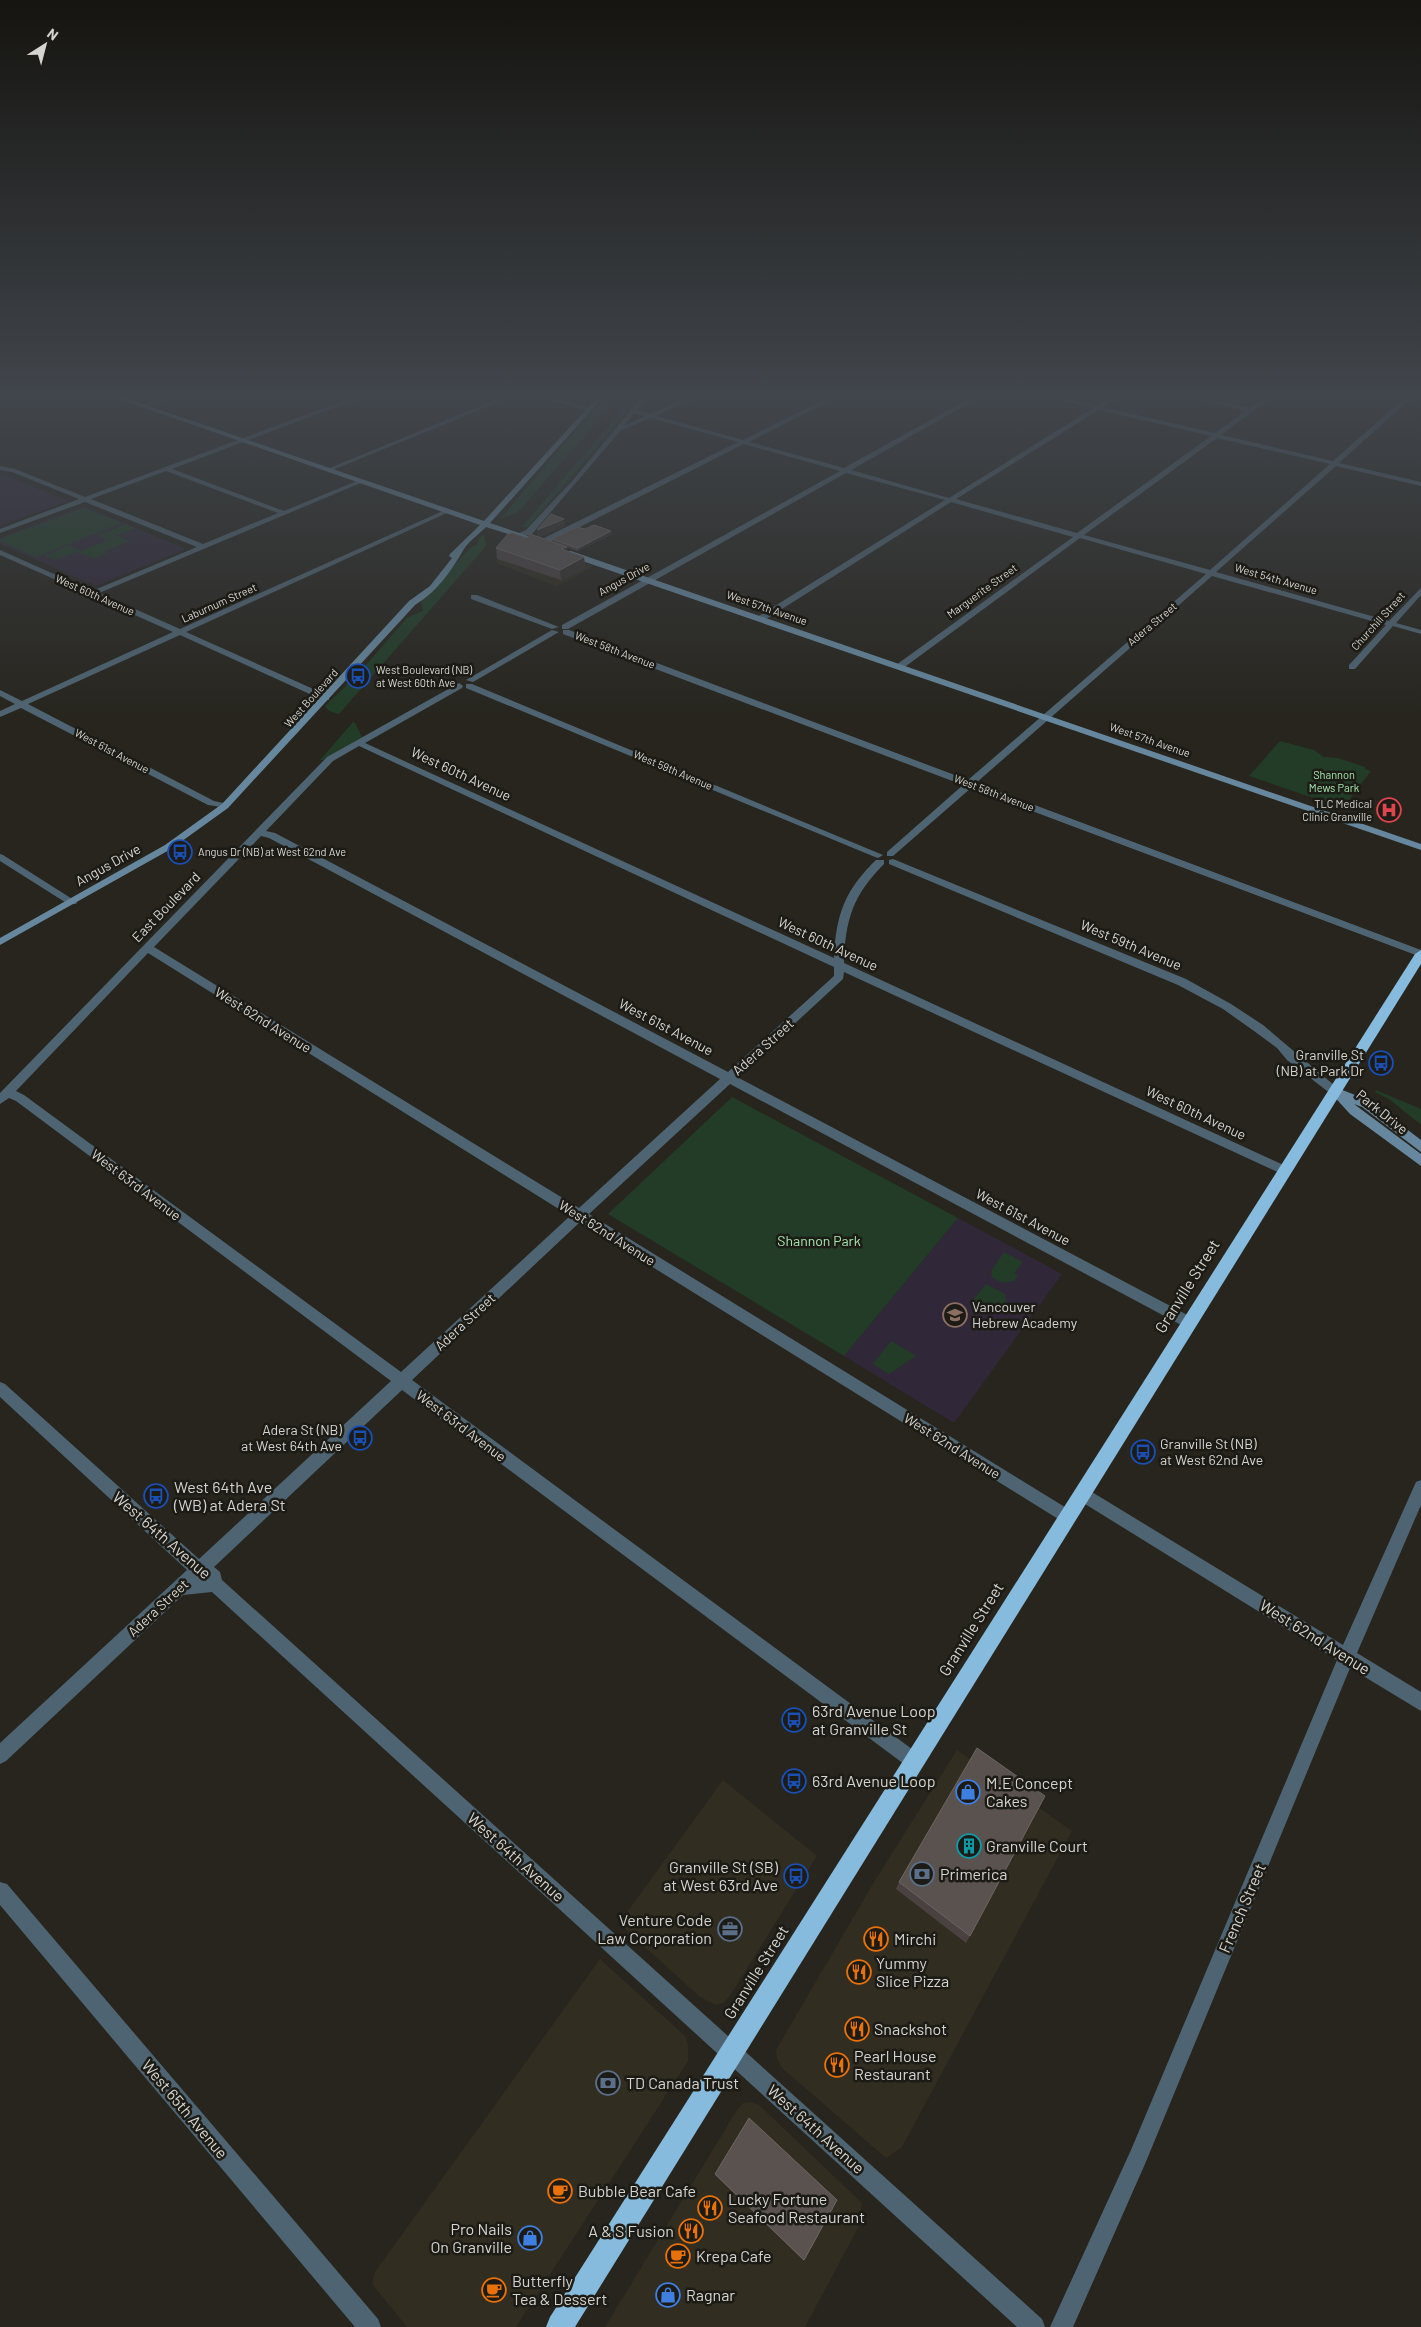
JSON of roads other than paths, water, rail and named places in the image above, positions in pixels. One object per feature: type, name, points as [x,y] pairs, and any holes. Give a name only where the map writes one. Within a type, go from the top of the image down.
[{"type":"highway","name":"Granville Street","points":[[560,2327],[1335,1091],[1417,969],[1421,954]]},
{"type":"street","points":[[0,532],[79,502]]},
{"type":"street","points":[[92,502],[203,547]]},
{"type":"street","points":[[253,502],[284,513]]},
{"type":"street","points":[[93,594],[311,502]]},
{"type":"street","points":[[419,502],[549,546]]},
{"type":"street","name":"West Boulevard","points":[[225,806],[412,603],[422,598],[455,561],[460,551],[505,502]]},
{"type":"street","points":[[520,536],[531,530],[555,502]]},
{"type":"street","points":[[542,544],[626,502]]},
{"type":"street","name":"Angus Drive","points":[[566,629],[648,580],[789,502]]},
{"type":"street","points":[[760,619],[948,502]]},
{"type":"street","name":"West 54th Avenue","points":[[957,502],[1421,632]]},
{"type":"street","name":"Marguerite Street","points":[[899,667],[1125,502]]},
{"type":"street","name":"Adera Street","points":[[892,858],[969,784],[1032,728],[1043,722],[1044,717],[1293,502]]},
{"type":"street","name":"Laburnum Street","points":[[0,714],[446,511]]},
{"type":"street","name":"West 57th Avenue","points":[[558,549],[1421,847]]},
{"type":"street","name":"West 60th Avenue","points":[[0,552],[326,698]]},
{"type":"street","name":"Churchill Street","points":[[1352,666],[1421,590]]},
{"type":"street","points":[[474,597],[555,630]]},
{"type":"street","points":[[359,743],[459,686],[469,683],[555,630],[566,629]]},
{"type":"street","name":"West 58th Avenue","points":[[566,629],[969,784],[1421,954]]},
{"type":"street","name":"West 59th Avenue","points":[[469,683],[879,859]]},
{"type":"street","name":"West 61st Avenue","points":[[0,693],[211,804],[225,806]]},
{"type":"street","name":"West 60th Avenue","points":[[359,743],[1286,1171]]},
{"type":"street","name":"East Boulevard","points":[[4,1096],[330,759],[359,743]]},
{"type":"street","name":"Angus Drive","points":[[0,942],[180,840],[225,806]]},
{"type":"street","name":"West 61st Avenue","points":[[258,833],[272,835],[1190,1322]]},
{"type":"street","points":[[0,857],[72,902]]},
{"type":"street","points":[[879,859],[892,858]]},
{"type":"street","name":"West 59th Avenue","points":[[892,858],[1182,982],[1231,1008],[1253,1023],[1287,1051],[1291,1057],[1335,1091]]},
{"type":"street","name":"Adera Street","points":[[0,1755],[580,1215],[839,977],[840,933],[847,903],[858,884],[879,859]]},
{"type":"street","name":"West 62nd Avenue","points":[[147,948],[1068,1517]]},
{"type":"street","name":"Park Drive","points":[[1335,1091],[1366,1104],[1421,1147]]},
{"type":"street","name":"Park Drive","points":[[1335,1091],[1354,1112],[1421,1161]]},
{"type":"street","name":"West 63rd Avenue","points":[[4,1096],[20,1098],[914,1761]]},
{"type":"street","name":"West 64th Avenue","points":[[0,1388],[199,1570],[208,1572],[214,1577],[214,1584],[1034,2327]]},
{"type":"street","name":"French Street","points":[[1060,2327],[1138,2157],[1346,1657],[1421,1487]]},
{"type":"street","name":"West 62nd Avenue","points":[[1082,1494],[1421,1702]]},
{"type":"street","points":[[180,1588],[214,1584]]},
{"type":"street","name":"West 65th Avenue","points":[[0,1891],[370,2327]]},
{"type":"place","name":"West Boulevard (NB) at West 60th Ave","points":[[358,676]]},
{"type":"place","name":"TLC Medical Clinic Granville","points":[[1389,810]]},
{"type":"place","name":"Angus Dr (NB) at West 62nd Ave","points":[[180,852]]},
{"type":"place","name":"Granville St (NB) at Park Dr","points":[[1381,1063]]},
{"type":"place","name":"Vancouver Hebrew Academy","points":[[955,1315]]},
{"type":"place","name":"Adera St (NB) at West 64th Ave","points":[[360,1438]]},
{"type":"place","name":"Granville St (NB) at West 62nd Ave","points":[[1143,1452]]},
{"type":"place","name":"West 64th Ave (WB) at Adera St","points":[[156,1496]]},
{"type":"place","name":"63rd Avenue Loop at Granville St","points":[[794,1720]]},
{"type":"place","name":"63rd Avenue Loop","points":[[794,1781]]},
{"type":"place","name":"M.E Concept Cakes","points":[[968,1792]]},
{"type":"place","name":"Granville Court","points":[[969,1846]]},
{"type":"place","name":"Primerica","points":[[922,1874]]},
{"type":"place","name":"Granville St (SB) at West 63rd Ave","points":[[796,1876]]},
{"type":"place","name":"Venture Code Law Corporation","points":[[730,1929]]},
{"type":"place","name":"Mirchi","points":[[876,1939]]},
{"type":"place","name":"Yummy Slice Pizza","points":[[859,1972]]},
{"type":"place","name":"Snackshot","points":[[857,2029]]},
{"type":"place","name":"Pearl House Restaurant","points":[[837,2065]]},
{"type":"place","name":"TD Canada Trust","points":[[608,2083]]},
{"type":"place","name":"Bubble Bear Cafe","points":[[560,2191]]},
{"type":"place","name":"Lucky Fortune Seafood Restaurant","points":[[710,2208]]},
{"type":"place","name":"A & S Fusion","points":[[691,2231]]},
{"type":"place","name":"Pro Nails On Granville","points":[[530,2238]]},
{"type":"place","name":"Krepa Cafe","points":[[678,2256]]},
{"type":"place","name":"Butterfly Tea & Dessert","points":[[494,2290]]},
{"type":"place","name":"Ragnar","points":[[668,2295]]},
{"type":"park label","name":"Shannon Mews Park","points":[[1334,781]]},
{"type":"park label","name":"Shannon Park","points":[[819,1241]]}]
